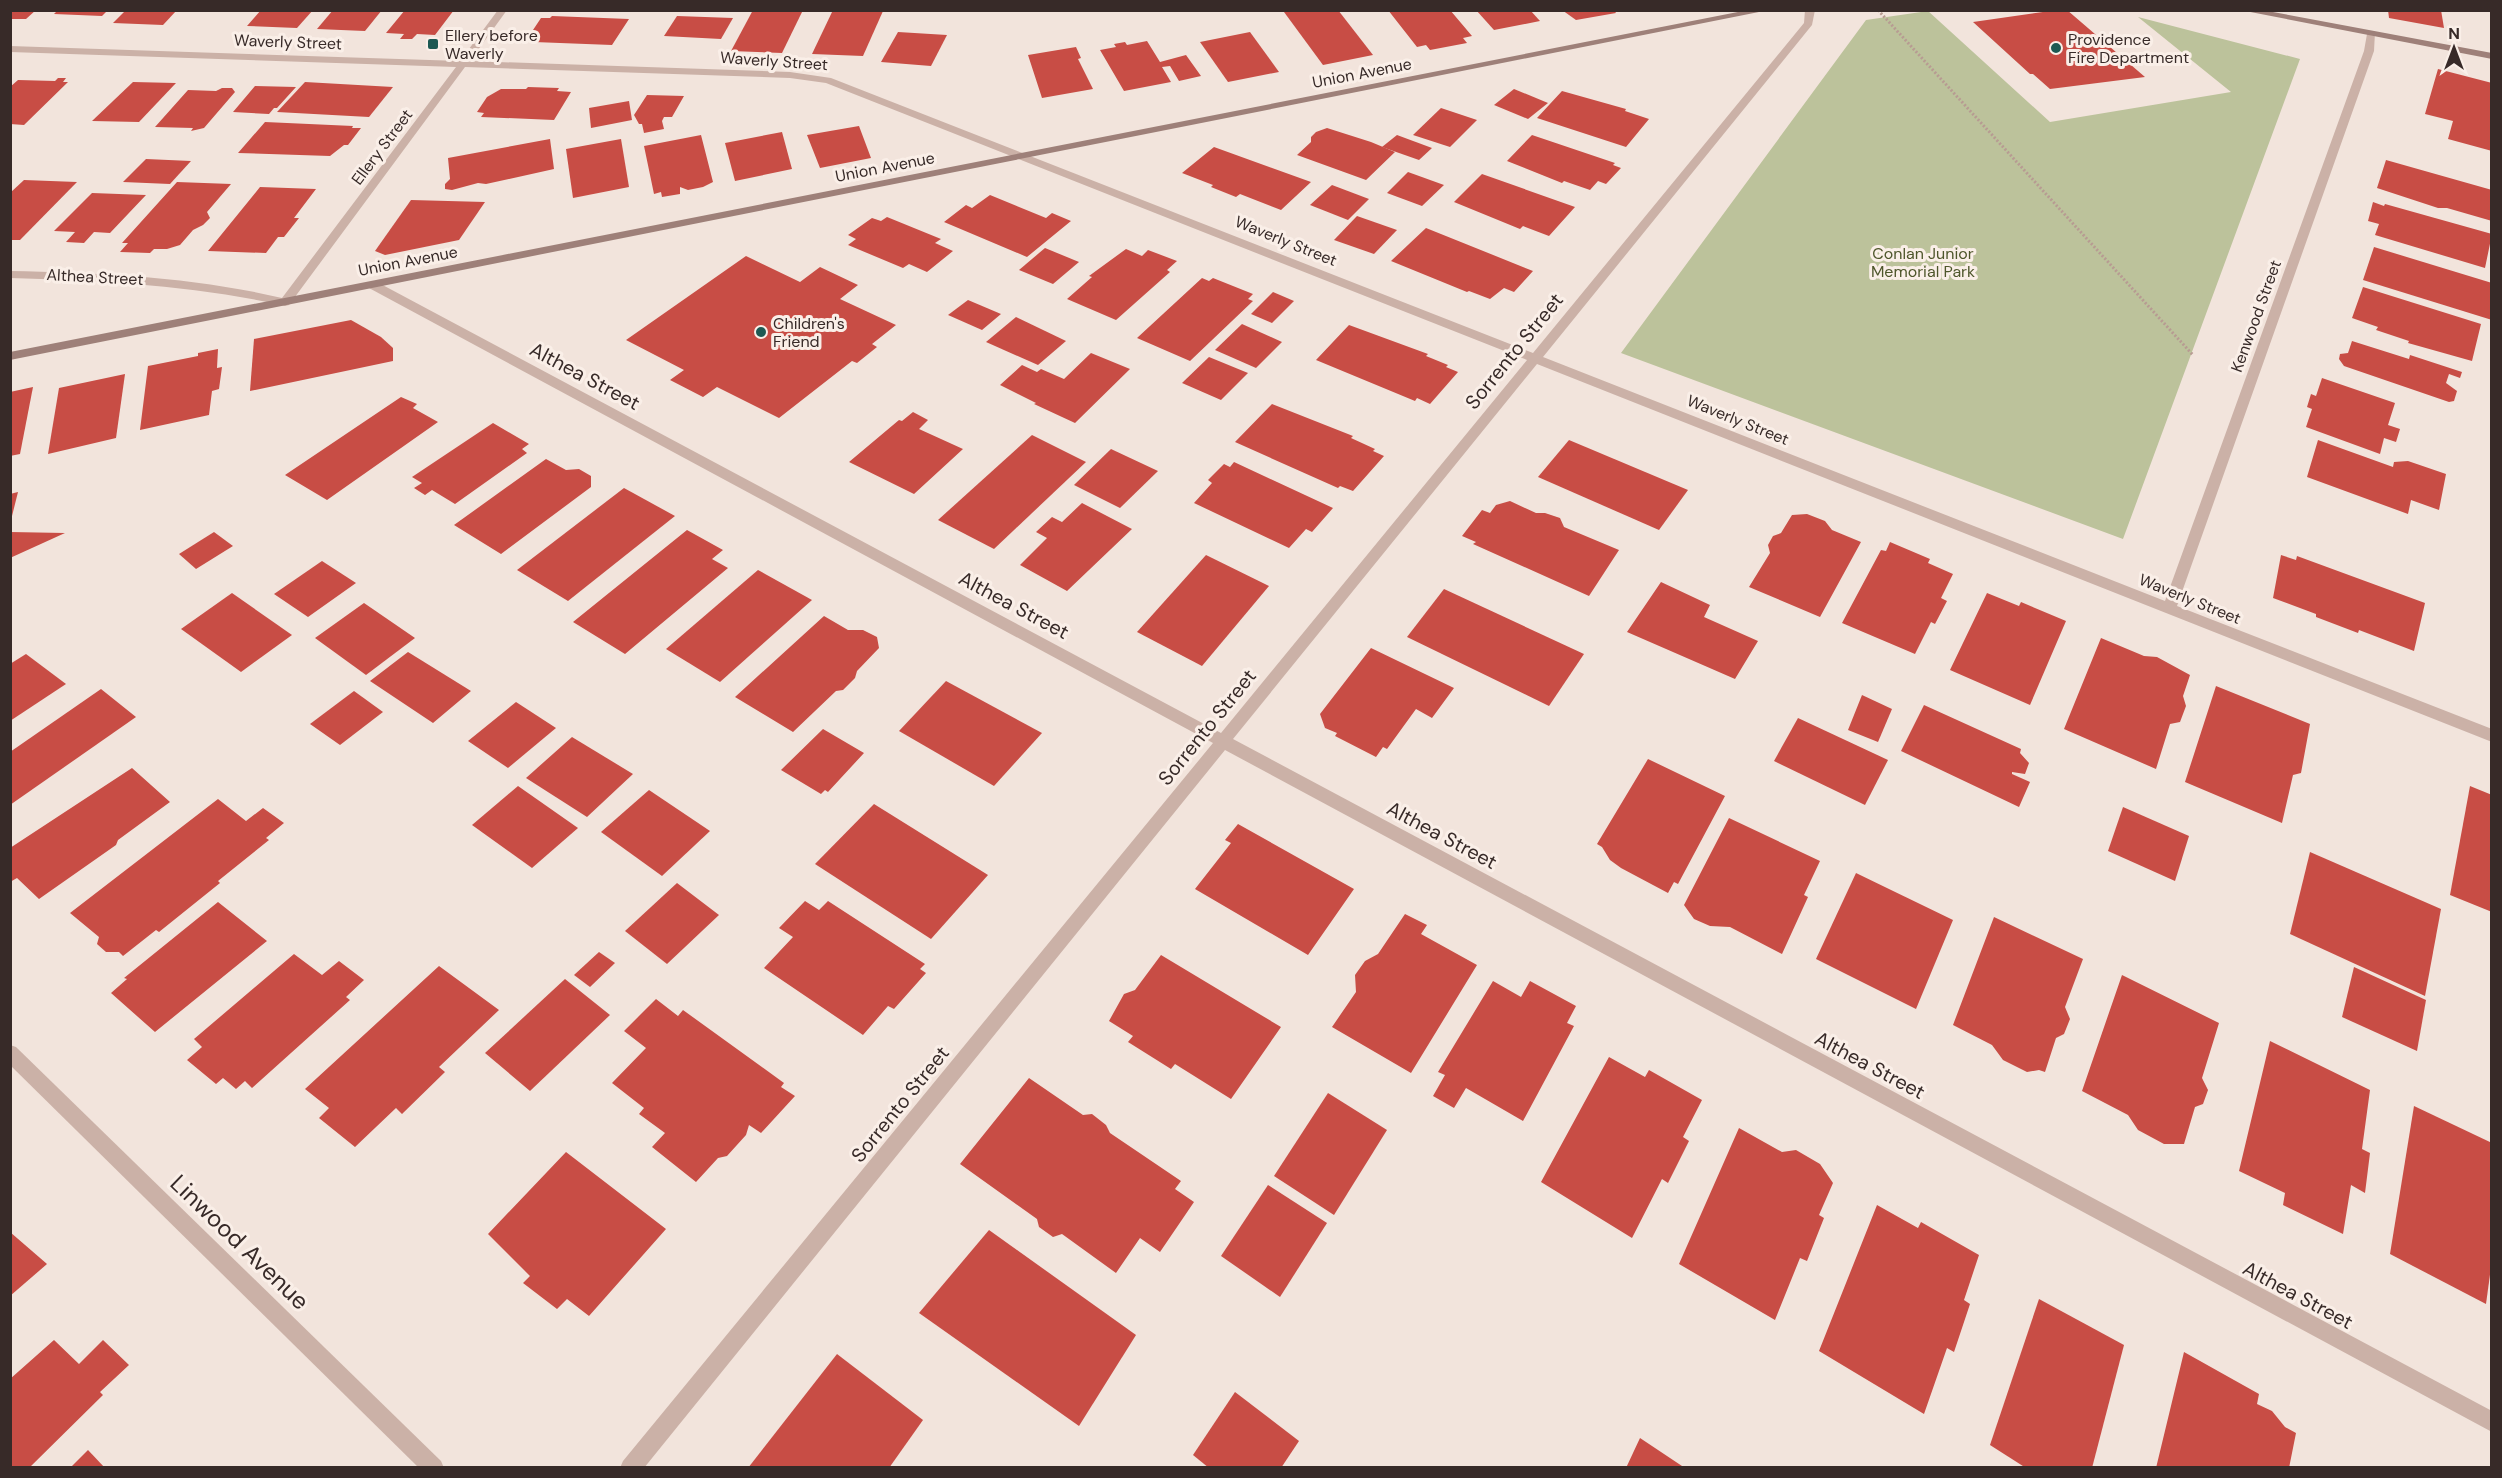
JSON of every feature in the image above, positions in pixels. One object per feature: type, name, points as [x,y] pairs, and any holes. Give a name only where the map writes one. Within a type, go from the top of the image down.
[{"type":"main road","name":"Union Avenue","points":[[10,356],[1766,10]]},
{"type":"main road","points":[[2244,10],[2492,56]]},
{"type":"street","name":"Ellery Street","points":[[285,302],[503,10]]},
{"type":"street","name":"Sorrento Street","points":[[630,1467],[1809,23],[1810,10]]},
{"type":"street","name":"Kenwood Street","points":[[2169,608],[2369,51],[2372,34]]},
{"type":"street","name":"Waverly Street","points":[[10,49],[817,77],[839,83],[2492,736]]},
{"type":"street","name":"Althea Street","points":[[10,274],[173,282],[247,292],[285,302]]},
{"type":"street","name":"Althea Street","points":[[373,285],[2492,1422]]},
{"type":"street","name":"Linwood Avenue","points":[[10,1053],[435,1467]]},
{"type":"path","points":[[1878,10],[2193,356]]},
{"type":"green space","name":"Conlan Junior Memorial Park","points":[[1928,11],[2050,122],[2231,92],[2138,17],[2300,59],[2123,539],[1621,353],[1866,20]]},
{"type":"building","points":[[10,10],[36,10],[26,19],[10,19]]},
{"type":"building","points":[[58,10],[108,10],[102,16],[54,14]]},
{"type":"building","points":[[126,10],[177,10],[163,25],[113,23]]},
{"type":"building","points":[[261,10],[313,10],[297,28],[247,26]]},
{"type":"building","points":[[333,10],[382,10],[365,31],[317,29]]},
{"type":"building","points":[[405,10],[454,10],[435,35],[417,34],[412,39],[400,39],[404,34],[386,33]]},
{"type":"building","points":[[753,10],[803,10],[782,53],[731,51]]},
{"type":"building","points":[[833,10],[883,11],[863,56],[812,54]]},
{"type":"building","points":[[1338,10],[1373,55],[1323,65],[1284,12]]},
{"type":"building","points":[[1388,10],[1450,10],[1472,36],[1463,38],[1467,43],[1430,50],[1426,45],[1417,47]]},
{"type":"building","points":[[1476,10],[1530,10],[1540,21],[1494,30]]},
{"type":"building","points":[[1562,10],[1614,10],[1616,13],[1576,20]]},
{"type":"building","name":"Providence Fire Department","points":[[2067,10],[2145,77],[2050,89],[2030,74],[1973,22]]},
{"type":"building","points":[[2388,10],[2441,10],[2444,28],[2389,18]]},
{"type":"building","points":[[552,16],[629,19],[612,45],[534,42],[532,37],[536,32],[533,30],[541,18]]},
{"type":"building","points":[[677,16],[733,18],[721,39],[664,36]]},
{"type":"building","points":[[898,32],[947,35],[931,66],[881,62]]},
{"type":"building","points":[[1250,32],[1279,72],[1228,82],[1200,42]]},
{"type":"building","points":[[1147,41],[1160,62],[1186,55],[1201,76],[1179,81],[1170,66],[1162,67],[1171,82],[1124,91],[1100,50],[1116,47],[1114,44],[1125,42],[1127,45]]},
{"type":"building","points":[[1076,47],[1081,58],[1078,59],[1093,89],[1042,98],[1028,55]]},
{"type":"building","points":[[2438,69],[2492,83],[2492,151],[2448,139],[2453,121],[2425,114]]},
{"type":"building","points":[[58,78],[66,78],[63,82],[68,82],[24,125],[10,124],[10,87],[18,80],[55,81]]},
{"type":"building","points":[[133,82],[176,83],[139,122],[92,121]]},
{"type":"building","points":[[305,82],[393,87],[369,117],[277,112]]},
{"type":"building","points":[[255,86],[296,87],[269,114],[233,112]]},
{"type":"building","points":[[528,87],[559,88],[557,91],[571,92],[554,120],[481,117],[484,113],[477,112],[487,97],[501,89],[526,89]]},
{"type":"building","points":[[222,88],[232,88],[235,92],[204,128],[191,131],[193,128],[155,127],[188,90],[216,91]]},
{"type":"building","points":[[1514,89],[1548,103],[1528,119],[1494,105]]},
{"type":"building","points":[[1562,91],[1626,109],[1625,111],[1649,119],[1626,147],[1537,118]]},
{"type":"building","points":[[647,95],[684,96],[672,117],[664,117],[662,121],[664,129],[644,133],[642,124],[639,124],[634,115]]},
{"type":"building","points":[[629,101],[632,120],[591,128],[589,108]]},
{"type":"building","points":[[1441,108],[1477,120],[1450,147],[1413,135]]},
{"type":"building","points":[[265,122],[361,128],[348,145],[344,145],[330,156],[238,153]]},
{"type":"building","points":[[859,126],[871,158],[820,168],[807,135]]},
{"type":"building","points":[[1327,128],[1395,152],[1366,180],[1297,155],[1311,142],[1311,137],[1316,132]]},
{"type":"building","points":[[782,132],[792,169],[735,181],[725,143]]},
{"type":"building","points":[[701,135],[713,182],[688,190],[680,187],[680,194],[662,197],[661,192],[654,194],[644,146]]},
{"type":"building","points":[[1397,135],[1432,148],[1419,160],[1382,147]]},
{"type":"building","points":[[1532,135],[1615,163],[1613,165],[1621,168],[1606,184],[1598,181],[1590,190],[1564,181],[1562,183],[1507,161]]},
{"type":"building","points":[[550,139],[554,169],[486,184],[478,183],[452,190],[445,189],[445,184],[450,179],[448,158]]},
{"type":"building","points":[[621,139],[629,187],[573,198],[566,149]]},
{"type":"building","points":[[1214,147],[1311,182],[1281,210],[1240,194],[1236,197],[1182,173]]},
{"type":"building","points":[[146,159],[191,161],[170,184],[123,182]]},
{"type":"building","points":[[2386,160],[2492,190],[2492,221],[2447,208],[2438,208],[2377,188]]},
{"type":"building","points":[[1408,172],[1444,185],[1422,206],[1387,193]]},
{"type":"building","points":[[1482,174],[1575,207],[1549,236],[1523,226],[1520,229],[1454,202]]},
{"type":"building","points":[[24,180],[77,182],[20,240],[10,240],[10,193]]},
{"type":"building","points":[[177,182],[231,184],[207,212],[210,218],[193,230],[180,245],[167,249],[154,249],[150,253],[120,252],[128,243],[122,243]]},
{"type":"building","points":[[1332,185],[1369,199],[1348,220],[1310,205]]},
{"type":"building","points":[[260,187],[316,189],[294,218],[299,218],[284,237],[278,237],[266,253],[208,251]]},
{"type":"building","points":[[92,193],[146,195],[110,233],[94,232],[84,243],[66,242],[75,232],[54,231]]},
{"type":"building","points":[[990,195],[1046,218],[1052,213],[1071,221],[1027,257],[944,222],[966,205],[972,208]]},
{"type":"building","points":[[411,200],[485,202],[459,240],[385,255],[375,251]]},
{"type":"building","points":[[2373,202],[2492,234],[2485,268],[2375,235],[2379,224],[2368,221]]},
{"type":"building","points":[[1357,216],[1397,230],[1374,254],[1334,240]]},
{"type":"building","points":[[887,217],[941,239],[935,243],[953,251],[927,272],[909,264],[903,268],[848,245],[856,239],[848,235],[872,218],[881,221]]},
{"type":"building","points":[[1426,228],[1533,271],[1514,292],[1504,288],[1490,299],[1391,261]]},
{"type":"building","points":[[2374,247],[2492,283],[2492,320],[2363,280]]},
{"type":"building","points":[[1045,248],[1079,262],[1053,284],[1019,270]]},
{"type":"building","points":[[1126,249],[1142,256],[1148,250],[1177,261],[1167,270],[1170,272],[1116,320],[1067,299],[1092,277],[1089,276]]},
{"type":"building","name":"Children's Friend","points":[[746,256],[800,282],[820,267],[858,285],[840,299],[896,325],[872,344],[877,347],[857,363],[852,361],[779,418],[717,387],[703,397],[670,380],[684,370],[626,340]]},
{"type":"building","points":[[1202,278],[1209,281],[1213,278],[1253,294],[1248,299],[1253,301],[1190,361],[1137,338]]},
{"type":"building","points":[[2363,287],[2481,324],[2472,361],[2408,343],[2409,341],[2376,330],[2378,327],[2352,318]]},
{"type":"building","points":[[1273,292],[1294,301],[1272,323],[1251,314]]},
{"type":"building","points":[[968,300],[1001,314],[982,330],[948,315]]},
{"type":"building","points":[[1016,317],[1066,341],[1038,365],[986,342]]},
{"type":"building","points":[[351,320],[381,337],[393,348],[393,361],[250,391],[254,339]]},
{"type":"building","points":[[1242,324],[1282,342],[1256,368],[1215,350]]},
{"type":"building","points":[[1349,325],[1428,354],[1426,356],[1458,372],[1430,404],[1417,398],[1415,401],[1316,360]]},
{"type":"building","points":[[2352,341],[2409,359],[2410,355],[2462,372],[2460,378],[2449,374],[2446,383],[2457,391],[2454,401],[2449,402],[2344,366],[2339,359],[2340,354],[2348,353]]},
{"type":"building","points":[[218,349],[217,368],[222,367],[219,389],[212,391],[209,415],[140,430],[148,366],[198,356],[198,353]]},
{"type":"building","points":[[1091,353],[1130,369],[1075,423],[1000,385],[1022,365],[1037,372],[1041,369],[1064,379]]},
{"type":"building","points":[[1209,357],[1248,373],[1221,400],[1182,383]]},
{"type":"building","points":[[125,374],[116,438],[48,454],[59,388]]},
{"type":"building","points":[[2322,378],[2395,403],[2388,425],[2400,429],[2396,442],[2384,438],[2380,454],[2306,427],[2312,409],[2307,407],[2311,394],[2316,396]]},
{"type":"building","points":[[33,387],[20,454],[10,456],[10,392]]},
{"type":"building","points":[[401,397],[417,404],[413,408],[438,422],[327,500],[285,475]]},
{"type":"building","points":[[1272,404],[1353,436],[1351,438],[1375,449],[1373,451],[1384,456],[1353,491],[1340,486],[1338,488],[1235,442]]},
{"type":"building","points":[[913,412],[928,420],[919,429],[963,449],[914,494],[849,462],[899,420],[902,421]]},
{"type":"building","points":[[493,423],[529,444],[522,449],[527,453],[455,504],[432,490],[425,495],[414,488],[422,483],[412,477]]},
{"type":"building","points":[[1032,435],[1086,462],[994,549],[938,520]]},
{"type":"building","points":[[1569,440],[1688,490],[1659,530],[1538,477]]},
{"type":"building","points":[[2318,440],[2393,467],[2394,462],[2408,461],[2446,474],[2439,510],[2411,500],[2408,514],[2307,477]]},
{"type":"building","points":[[1111,449],[1158,471],[1120,508],[1074,485]]},
{"type":"building","points":[[546,459],[566,470],[579,469],[591,476],[591,487],[501,554],[454,525]]},
{"type":"building","points":[[1234,462],[1333,508],[1312,532],[1306,529],[1289,548],[1194,503],[1212,483],[1208,480],[1224,464],[1230,467]]},
{"type":"building","points":[[624,488],[675,516],[568,601],[517,570]]},
{"type":"building","points":[[18,492],[11,520],[10,520],[10,494]]},
{"type":"building","points":[[1510,501],[1536,513],[1545,513],[1560,518],[1564,527],[1619,550],[1589,596],[1473,544],[1476,542],[1462,536],[1482,510],[1490,513],[1496,505]]},
{"type":"building","points":[[1082,503],[1132,529],[1067,591],[1020,565],[1047,538],[1036,532],[1052,517],[1062,522]]},
{"type":"building","points":[[1807,514],[1825,521],[1832,530],[1861,542],[1820,617],[1749,587],[1770,553],[1768,545],[1773,536],[1781,533],[1792,515]]},
{"type":"building","points":[[687,530],[723,550],[712,559],[728,568],[625,654],[573,622]]},
{"type":"building","points":[[10,532],[65,533],[10,558]]},
{"type":"building","points":[[214,532],[233,546],[196,569],[179,554]]},
{"type":"building","points":[[1890,542],[1930,559],[1928,563],[1953,574],[1941,598],[1947,601],[1935,624],[1931,622],[1915,654],[1842,623],[1881,550],[1886,551]]},
{"type":"building","points":[[1206,555],[1269,586],[1202,666],[1137,632]]},
{"type":"building","points":[[2281,555],[2296,560],[2297,556],[2425,603],[2414,651],[2359,630],[2358,633],[2273,598]]},
{"type":"building","points":[[322,561],[356,583],[308,617],[274,594]]},
{"type":"building","points":[[758,570],[812,600],[720,682],[666,649]]},
{"type":"building","points":[[1661,582],[1710,605],[1704,617],[1758,641],[1735,679],[1627,632]]},
{"type":"building","points":[[1444,589],[1584,654],[1549,706],[1407,637]]},
{"type":"building","points":[[232,593],[292,635],[241,672],[181,629]]},
{"type":"building","points":[[1987,593],[2019,606],[2021,602],[2066,621],[2030,705],[1950,670]]},
{"type":"building","points":[[364,603],[415,638],[366,675],[315,638]]},
{"type":"building","points":[[824,616],[848,630],[863,630],[877,637],[879,648],[843,690],[836,691],[793,732],[735,697]]},
{"type":"building","points":[[2101,638],[2144,656],[2157,657],[2190,675],[2183,696],[2186,706],[2180,722],[2170,724],[2156,769],[2064,729]]},
{"type":"building","points":[[1371,648],[1454,688],[1432,718],[1416,709],[1387,749],[1383,747],[1376,757],[1335,736],[1337,733],[1325,728],[1320,714]]},
{"type":"building","points":[[408,652],[471,691],[433,723],[370,681]]},
{"type":"building","points":[[26,654],[66,684],[10,721],[10,664]]},
{"type":"building","points":[[946,681],[1042,733],[994,786],[899,731]]},
{"type":"building","points":[[2216,686],[2310,724],[2301,773],[2293,775],[2282,823],[2185,782]]},
{"type":"building","points":[[101,689],[136,717],[10,805],[10,752]]},
{"type":"building","points":[[354,691],[383,712],[340,745],[310,724]]},
{"type":"building","points":[[1862,695],[1892,709],[1878,742],[1848,730]]},
{"type":"building","points":[[516,702],[556,728],[508,768],[468,741]]},
{"type":"building","points":[[1924,705],[2021,749],[2020,753],[2029,763],[2025,774],[2012,772],[2012,774],[2030,782],[2019,807],[1901,751]]},
{"type":"building","points":[[1798,718],[1888,760],[1865,805],[1774,761]]},
{"type":"building","points":[[823,729],[864,753],[828,792],[825,790],[821,794],[781,770]]},
{"type":"building","points":[[572,737],[633,774],[587,817],[526,778]]},
{"type":"building","points":[[1648,759],[1725,796],[1678,884],[1674,882],[1668,893],[1621,868],[1610,860],[1602,847],[1597,844]]},
{"type":"building","points":[[132,768],[170,802],[118,840],[116,845],[39,899],[17,878],[10,882],[10,848]]},
{"type":"building","points":[[518,786],[578,828],[532,868],[472,825]]},
{"type":"building","points":[[2470,786],[2492,795],[2492,912],[2450,895]]},
{"type":"building","points":[[649,790],[710,831],[662,876],[601,832]]},
{"type":"building","points":[[218,799],[246,821],[263,808],[284,823],[266,838],[269,840],[218,881],[220,883],[159,932],[156,930],[123,956],[119,952],[106,952],[97,944],[99,937],[70,913]]},
{"type":"building","points":[[874,804],[988,875],[931,939],[815,864]]},
{"type":"building","points":[[2123,807],[2189,836],[2175,881],[2108,851]]},
{"type":"building","points":[[1729,818],[1820,861],[1804,895],[1808,897],[1782,954],[1730,927],[1710,926],[1694,919],[1684,905]]},
{"type":"building","points":[[1238,824],[1354,889],[1308,955],[1195,889],[1231,843],[1225,840]]},
{"type":"building","points":[[2310,852],[2441,909],[2425,996],[2290,934]]},
{"type":"building","points":[[1856,873],[1953,920],[1916,1009],[1816,959]]},
{"type":"building","points":[[677,883],[719,915],[667,964],[625,931]]},
{"type":"building","points":[[805,901],[819,910],[828,901],[925,964],[920,969],[926,973],[894,1009],[888,1006],[863,1035],[764,968],[793,937],[779,928]]},
{"type":"building","points":[[218,902],[267,941],[155,1032],[111,993],[127,979],[124,978]]},
{"type":"building","points":[[1405,914],[1427,925],[1421,934],[1477,965],[1411,1073],[1332,1027],[1356,992],[1355,975],[1365,961],[1378,954]]},
{"type":"building","points":[[1994,917],[2083,959],[2065,1007],[2070,1019],[2064,1034],[2056,1038],[2045,1072],[2039,1070],[2027,1072],[2003,1060],[1992,1045],[1953,1025]]},
{"type":"building","points":[[599,952],[615,963],[590,987],[574,975]]},
{"type":"building","points":[[294,954],[322,975],[339,961],[364,980],[346,997],[350,1000],[252,1088],[245,1081],[236,1089],[223,1078],[216,1084],[187,1060],[202,1047],[194,1039]]},
{"type":"building","points":[[1161,955],[1281,1027],[1231,1099],[1175,1064],[1171,1069],[1128,1042],[1133,1036],[1109,1021],[1124,994],[1135,990]]},
{"type":"building","points":[[439,966],[499,1010],[439,1067],[445,1072],[402,1114],[396,1108],[355,1147],[319,1118],[329,1108],[305,1089]]},
{"type":"building","points":[[2354,967],[2426,1000],[2417,1051],[2342,1017]]},
{"type":"building","points":[[2122,975],[2219,1023],[2202,1078],[2208,1090],[2203,1104],[2195,1107],[2184,1144],[2164,1144],[2138,1130],[2128,1115],[2082,1091]]},
{"type":"building","points":[[565,979],[610,1015],[530,1091],[485,1053]]},
{"type":"building","points":[[1493,981],[1521,997],[1530,981],[1576,1006],[1567,1023],[1574,1026],[1523,1121],[1466,1088],[1454,1108],[1433,1096],[1445,1075],[1438,1072]]},
{"type":"building","points":[[656,999],[678,1016],[683,1010],[784,1083],[781,1087],[795,1096],[761,1133],[749,1125],[746,1135],[727,1156],[718,1158],[696,1182],[652,1147],[665,1133],[639,1114],[644,1108],[612,1083],[646,1048],[624,1031]]},
{"type":"building","points":[[2270,1041],[2370,1090],[2362,1149],[2370,1153],[2365,1193],[2351,1185],[2343,1234],[2283,1205],[2285,1193],[2239,1171]]},
{"type":"building","points":[[1609,1057],[1645,1077],[1649,1070],[1702,1100],[1683,1137],[1689,1141],[1668,1183],[1662,1179],[1632,1238],[1541,1182]]},
{"type":"building","points":[[1029,1078],[1083,1115],[1092,1114],[1106,1125],[1110,1133],[1181,1181],[1175,1189],[1194,1202],[1160,1252],[1140,1238],[1116,1273],[1062,1234],[1053,1237],[1039,1227],[1037,1219],[960,1164]]},
{"type":"building","points":[[1328,1093],[1387,1130],[1334,1215],[1274,1176]]},
{"type":"building","points":[[2414,1106],[2492,1143],[2492,1260],[2486,1304],[2390,1254]]},
{"type":"building","points":[[1739,1128],[1782,1152],[1796,1150],[1820,1164],[1833,1183],[1819,1215],[1824,1218],[1807,1261],[1800,1258],[1775,1320],[1679,1264]]},
{"type":"building","points":[[566,1152],[666,1229],[589,1316],[567,1299],[557,1309],[523,1283],[530,1276],[488,1234]]},
{"type":"building","points":[[1268,1185],[1327,1223],[1280,1297],[1221,1256]]},
{"type":"building","points":[[1877,1205],[1918,1228],[1921,1222],[1979,1255],[1964,1300],[1970,1304],[1954,1352],[1947,1348],[1924,1414],[1819,1351]]},
{"type":"building","points":[[989,1230],[1136,1335],[1079,1426],[919,1313]]},
{"type":"building","points":[[10,1232],[47,1264],[10,1296]]},
{"type":"building","points":[[2039,1299],[2124,1345],[2092,1468],[2026,1468],[1990,1445]]},
{"type":"building","points":[[54,1340],[79,1364],[103,1340],[129,1365],[100,1392],[103,1395],[29,1468],[10,1468],[10,1379]]},
{"type":"building","points":[[2184,1352],[2259,1394],[2257,1404],[2272,1411],[2285,1427],[2296,1433],[2289,1468],[2156,1468]]},
{"type":"building","points":[[837,1354],[923,1420],[889,1468],[748,1468]]},
{"type":"building","points":[[1235,1392],[1299,1441],[1281,1468],[1209,1468],[1193,1455]]},
{"type":"building","points":[[1640,1438],[1685,1468],[1626,1468]]},
{"type":"building","points":[[88,1450],[105,1468],[70,1468]]},
{"type":"place","name":"Ellery before Waverly","points":[[433,44]]},
{"type":"place","name":"Providence Fire Department","points":[[2056,48]]},
{"type":"place","name":"Children's Friend","points":[[761,332]]}]
